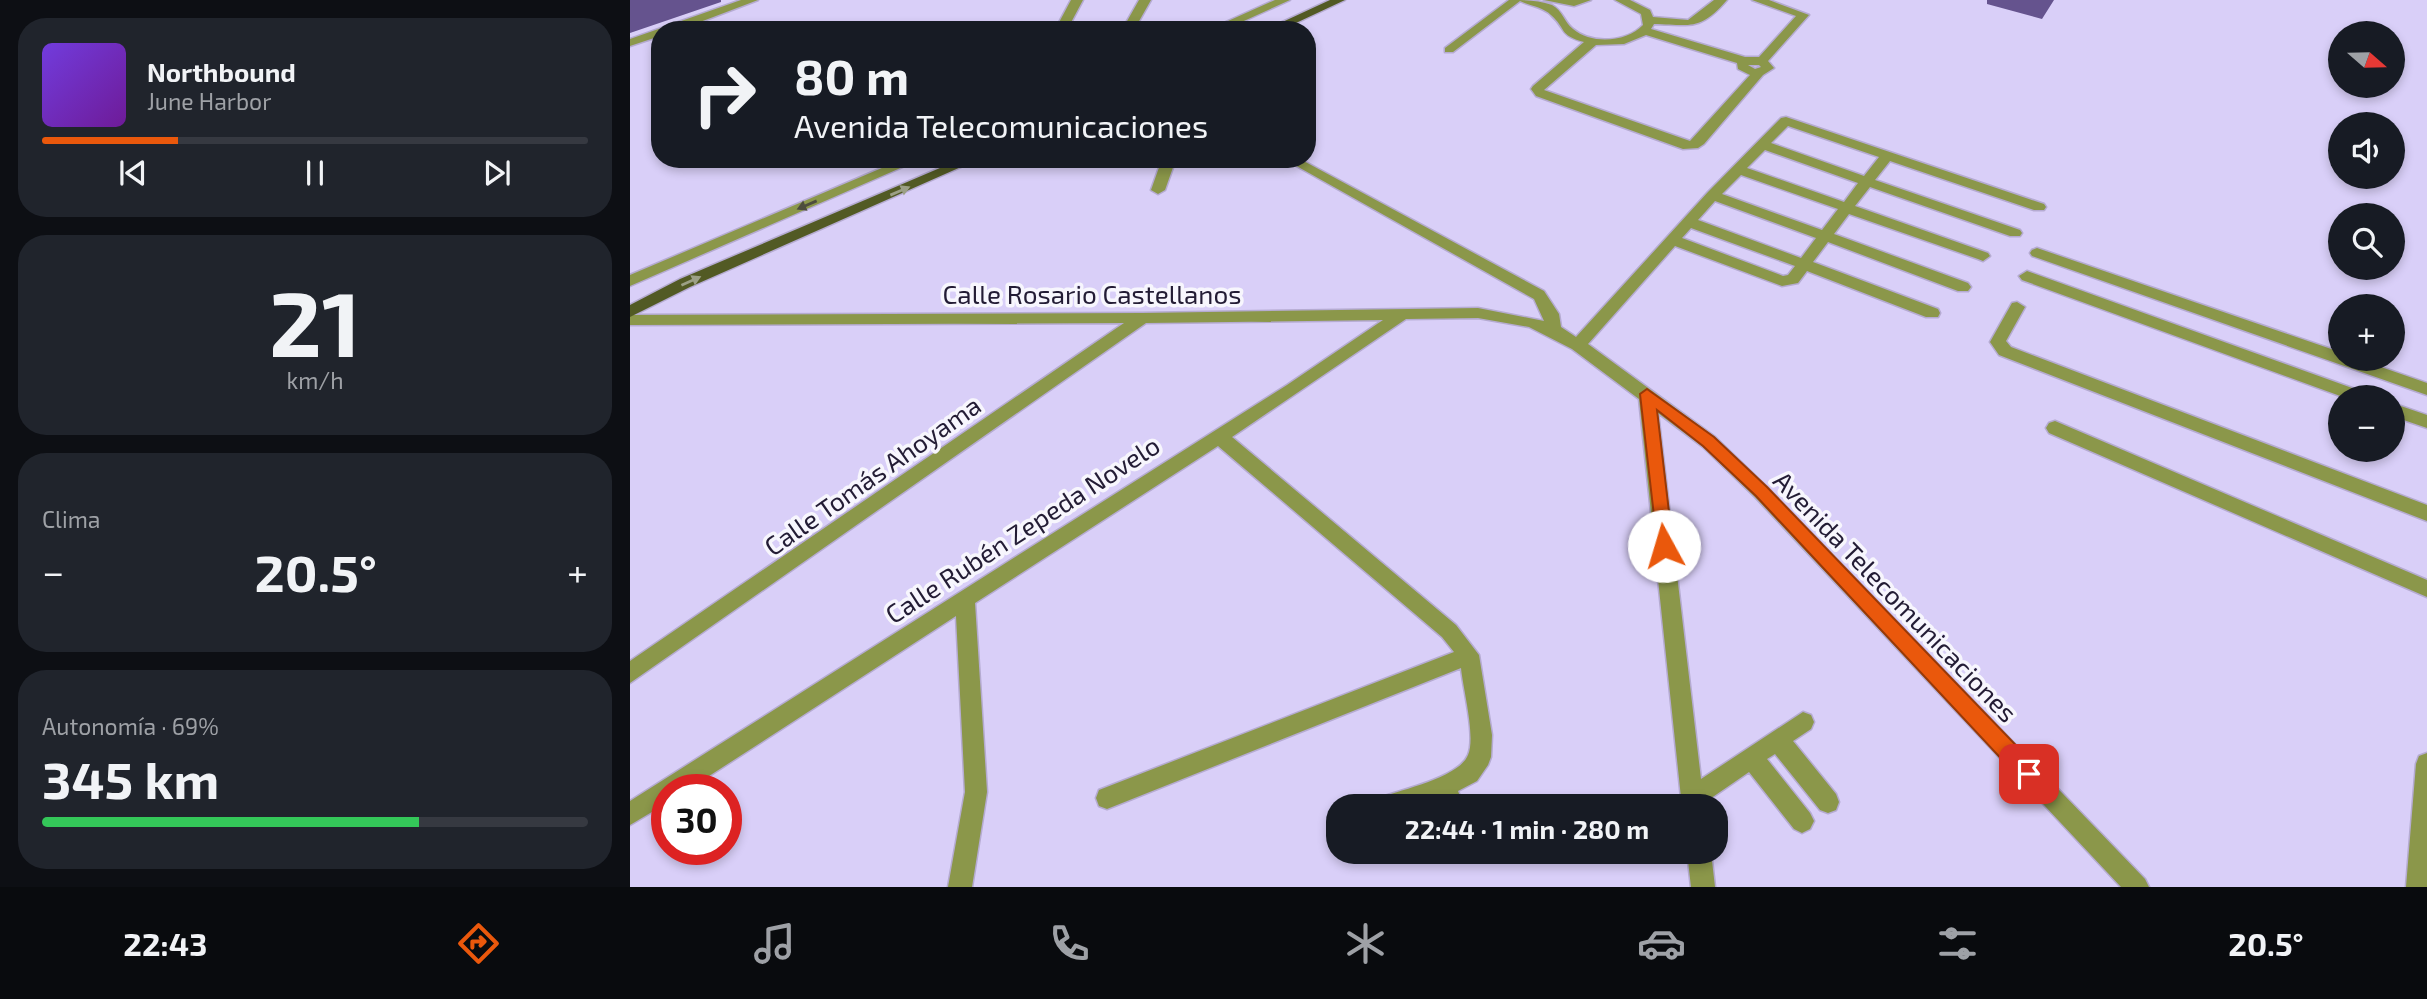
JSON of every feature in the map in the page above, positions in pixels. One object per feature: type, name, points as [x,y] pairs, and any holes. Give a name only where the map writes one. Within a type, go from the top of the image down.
[{"type":"main road","points":[[1291,21],[1339,0]]},
{"type":"main road","points":[[630,312],[685,283],[952,168]]},
{"type":"street","points":[[692,21],[752,0]]},
{"type":"street","points":[[1065,21],[1077,0]]},
{"type":"street","points":[[1133,21],[1145,0]]},
{"type":"street","points":[[1235,21],[1284,0]]},
{"type":"street","points":[[1449,50],[1516,0]]},
{"type":"street","points":[[1525,0],[1557,14],[1564,29],[1571,34],[1593,41],[1626,40],[1647,26],[1689,24],[1700,19],[1721,0]]},
{"type":"street","points":[[1550,0],[1573,3],[1585,0]]},
{"type":"street","points":[[1593,41],[1539,85],[1537,89],[1540,93],[1683,145],[1697,143],[1752,64],[1803,15],[1758,0]]},
{"type":"street","points":[[1629,1],[1646,12],[1647,26]]},
{"type":"street","points":[[1647,26],[1752,64]]},
{"type":"street","points":[[630,43],[651,35]]},
{"type":"street","points":[[1578,345],[1671,240],[1786,121],[2039,207]]},
{"type":"street","points":[[1763,145],[2015,233]]},
{"type":"street","points":[[1671,240],[1782,281],[1793,279],[1886,155]]},
{"type":"street","points":[[630,281],[894,168]]},
{"type":"street","points":[[1158,190],[1166,168]]},
{"type":"street","points":[[1306,168],[1539,295],[1551,314],[1553,330]]},
{"type":"street","points":[[1740,170],[1983,256]]},
{"type":"street","points":[[1713,195],[1963,286]]},
{"type":"street","points":[[1689,222],[1932,313]]},
{"type":"street","points":[[2037,253],[2427,389]]},
{"type":"street","points":[[2027,276],[2328,385]]},
{"type":"street","points":[[2017,307],[1998,342],[2004,351],[2427,513]]},
{"type":"street","name":"Calle Rosario Castellanos","points":[[630,320],[1143,318],[1404,313],[1508,316],[1553,330]]},
{"type":"street","name":"Calle Rubén Zepeda Novelo","points":[[693,774],[1219,436],[1404,313]]},
{"type":"street","name":"Calle Tomás Ahoyama","points":[[630,673],[1143,318]]},
{"type":"street","name":"Avenida Telecomunicaciones","points":[[1553,330],[1647,394],[1709,442],[1761,492],[2137,887]]},
{"type":"street","points":[[1647,394],[1692,794]]},
{"type":"street","points":[[2405,414],[2427,422]]},
{"type":"street","points":[[2055,428],[2427,589]]},
{"type":"street","points":[[1219,436],[1449,631],[1469,655],[1481,735],[1480,757],[1451,794]]},
{"type":"street","points":[[960,887],[976,792],[965,598]]},
{"type":"street","points":[[1107,799],[1469,655]]},
{"type":"street","points":[[1705,794],[1803,722]]},
{"type":"street","points":[[1778,740],[1828,802]]},
{"type":"street","points":[[1752,758],[1802,821]]},
{"type":"street","points":[[2418,887],[2427,764]]},
{"type":"street","name":"Calle Rubén Zepeda Novelo","points":[[630,814],[651,801]]},
{"type":"street","points":[[1700,864],[1703,887]]},
{"type":"building","points":[[630,0],[721,0],[665,21],[651,21],[651,26],[630,33]]},
{"type":"building","points":[[1987,0],[2054,0],[2042,19],[1987,4]]},
{"type":"route","points":[[1664,546],[1647,394],[1709,442],[1761,492],[2029,774]]}]
